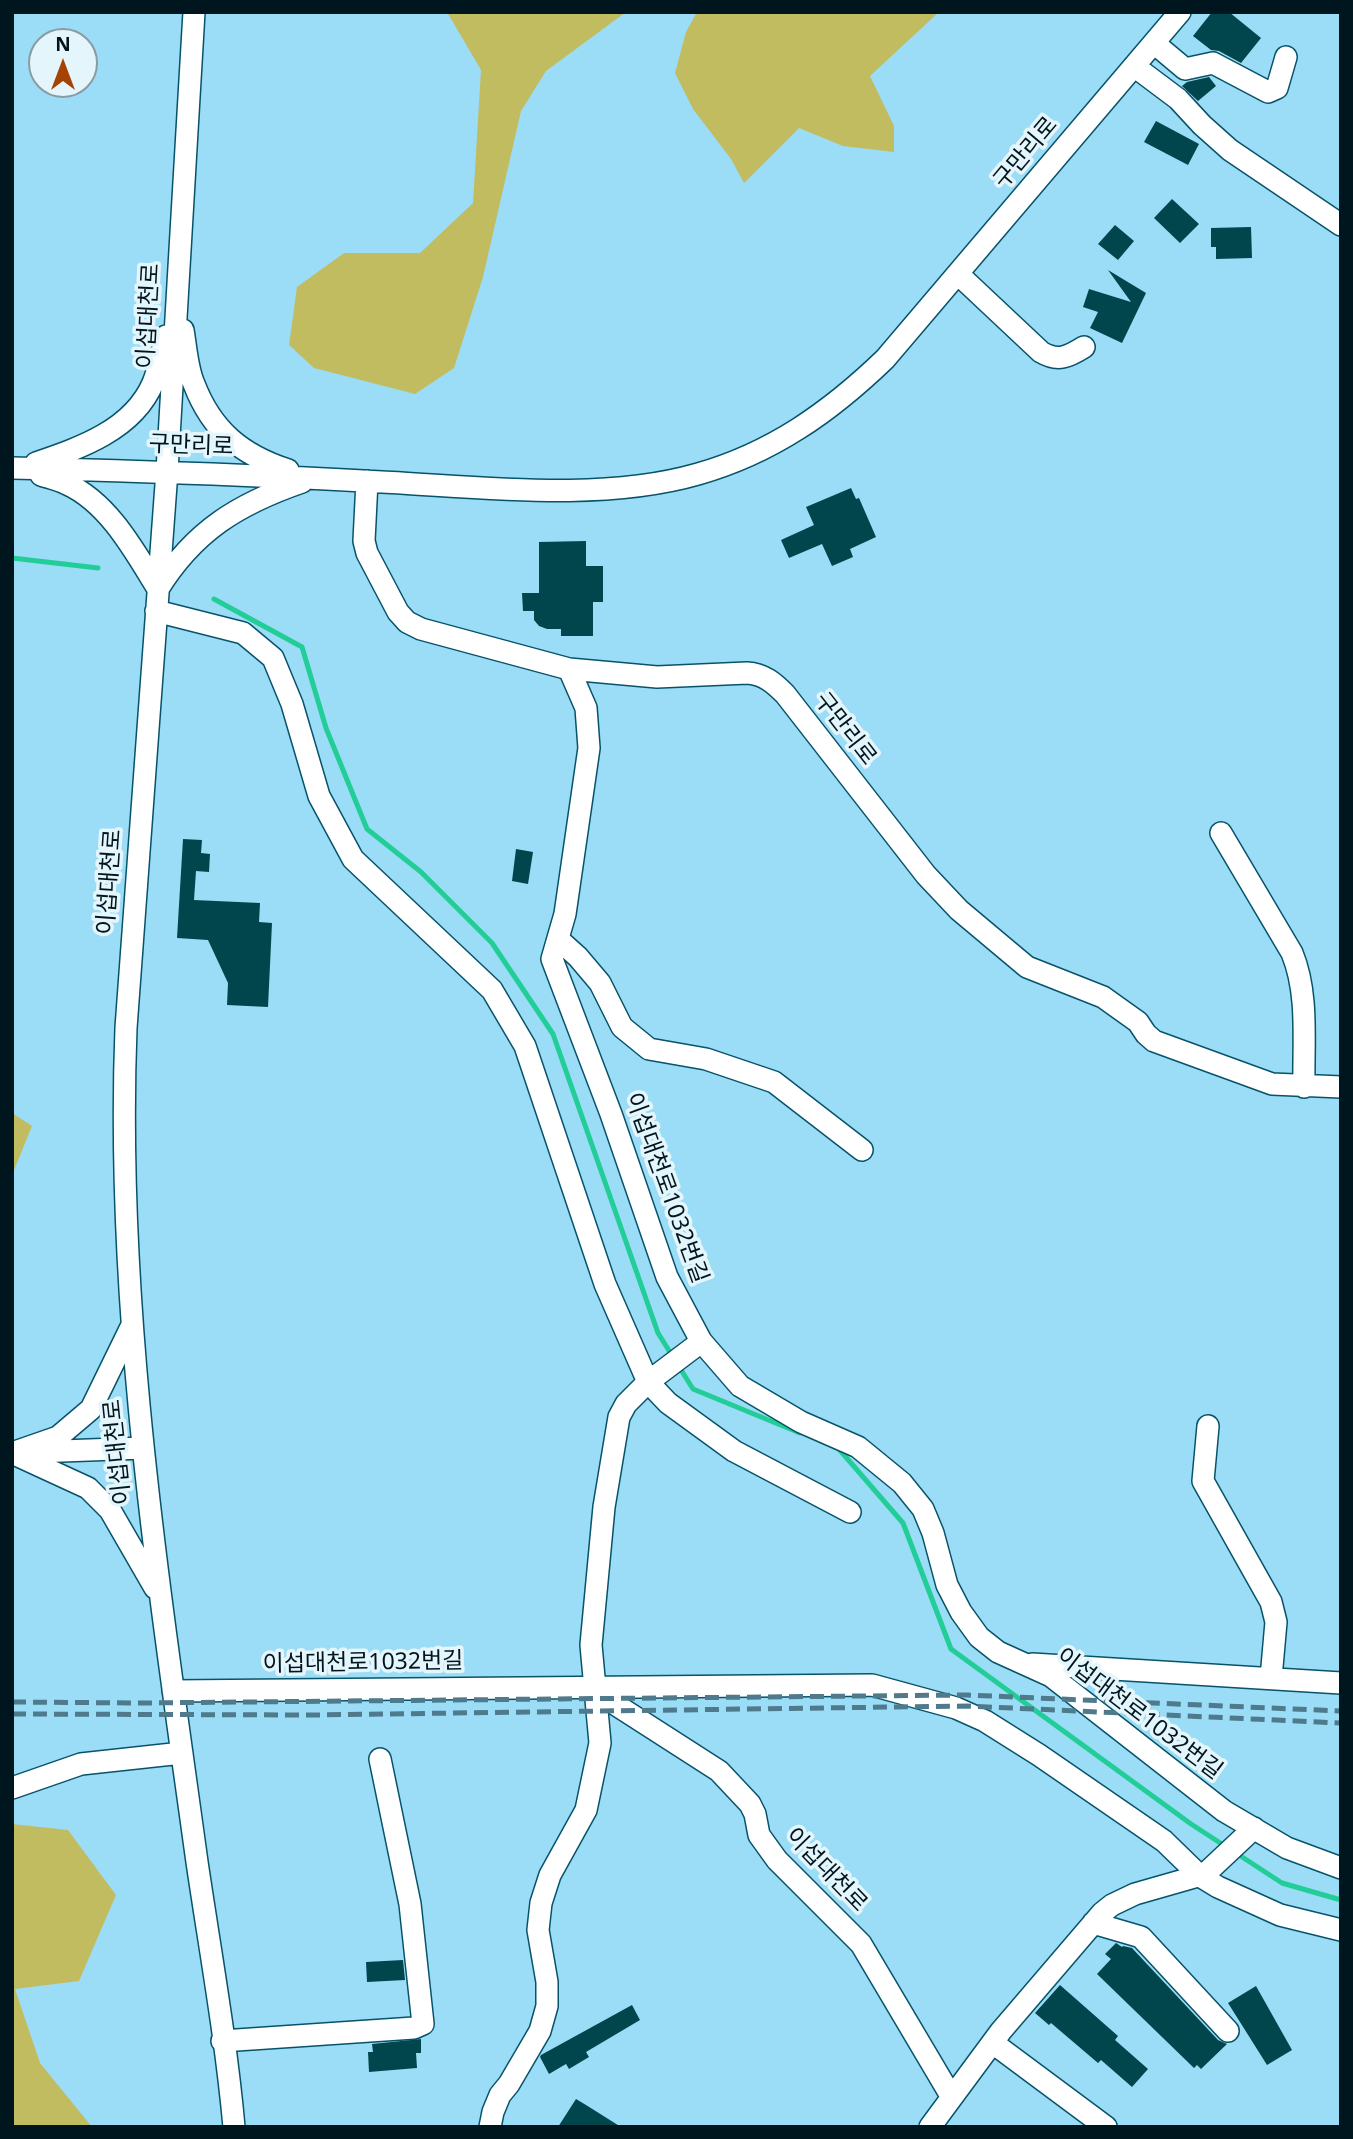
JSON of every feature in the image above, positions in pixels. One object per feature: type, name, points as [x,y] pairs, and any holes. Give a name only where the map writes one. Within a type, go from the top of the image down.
[{"type":"street","name":"이섭대천로","points":[[194,12],[167,471],[126,1028],[124,1174],[131,1326],[143,1448],[160,1596],[233,2127]]},
{"type":"street","name":"구만리로","points":[[18,468],[167,471],[582,489],[644,486],[698,474],[753,453],[800,428],[838,402],[885,359],[1180,12]]},
{"type":"street","points":[[1154,43],[1185,69],[1213,63],[1271,93],[1277,88],[1286,57]]},
{"type":"street","points":[[1134,66],[1178,99],[1230,150],[1341,225]]},
{"type":"street","points":[[958,274],[1041,352],[1051,358],[1061,358],[1084,347]]},
{"type":"street","points":[[18,468],[80,447],[112,430],[135,410],[153,384],[177,297]]},
{"type":"street","points":[[177,297],[193,383],[212,419],[230,440],[262,462],[312,478]]},
{"type":"street","points":[[18,468],[69,484],[95,503],[115,525],[157,600],[243,633],[273,658],[292,704],[319,796],[353,859],[492,990],[525,1046],[605,1283],[652,1379],[668,1403],[734,1451],[850,1512]]},
{"type":"street","points":[[157,600],[182,555],[197,539],[226,517],[262,496],[312,478]]},
{"type":"street","name":"구만리로","points":[[367,481],[364,541],[367,553],[398,612],[407,622],[421,629],[569,669],[657,677],[758,674],[785,694],[926,875],[959,910],[1027,967],[1103,997],[1138,1022],[1154,1041],[1272,1084],[1341,1087]]},
{"type":"street","name":"이섭대천로1032번길","points":[[569,669],[586,708],[589,748],[565,914],[552,959],[611,1114],[667,1277],[701,1341],[740,1386],[801,1422],[858,1447],[902,1483],[923,1509],[933,1533],[947,1585],[961,1612],[979,1637],[998,1652],[1051,1676],[1224,1811],[1287,1848],[1341,1868]]},
{"type":"street","points":[[1221,833],[1292,953],[1299,970],[1302,988],[1304,1087]]},
{"type":"street","points":[[558,939],[600,983],[622,1027],[649,1049],[706,1059],[774,1082],[862,1150]]},
{"type":"street","points":[[12,1453],[58,1437],[91,1409],[131,1326]]},
{"type":"street","points":[[491,2127],[492,2112],[499,2095],[509,2084],[540,2031],[547,2006],[547,1982],[538,1930],[541,1903],[550,1875],[586,1810],[600,1743],[591,1646],[604,1507],[615,1432],[626,1404],[652,1379],[696,1345]]},
{"type":"street","points":[[1209,1426],[1203,1481],[1271,1602],[1276,1622],[1271,1678]]},
{"type":"street","points":[[12,1453],[143,1448]]},
{"type":"street","points":[[12,1453],[88,1488],[110,1510],[160,1596]]},
{"type":"street","points":[[1023,1663],[1341,1683]]},
{"type":"street","name":"이섭대천로1032번길","points":[[173,1691],[595,1690],[872,1685],[956,1708],[985,1721],[1164,1841],[1218,1887],[1280,1915],[1341,1930]]},
{"type":"street","name":"이섭대천로","points":[[595,1690],[719,1772],[750,1804],[754,1809],[759,1835],[777,1860],[861,1944],[951,2096]]},
{"type":"street","points":[[12,1788],[81,1764],[182,1753]]},
{"type":"street","points":[[222,2041],[414,2028],[423,2024],[410,1904],[380,1759]]},
{"type":"street","points":[[930,2127],[993,2042],[1093,1923],[1112,1905],[1122,1899],[1205,1874],[1254,1828]]},
{"type":"street","points":[[1093,1923],[1141,1937],[1228,2031]]},
{"type":"street","points":[[993,2042],[1106,2127]]},
{"type":"shaded area","points":[[447,12],[626,12],[546,71],[521,111],[483,277],[454,368],[415,394],[314,368],[289,345],[297,287],[344,253],[420,253],[473,203],[481,70]]},
{"type":"shaded area","points":[[697,12],[939,12],[870,76],[894,126],[894,152],[843,146],[799,128],[744,183],[731,159],[693,109],[675,73],[686,32]]},
{"type":"shaded area","points":[[12,1113],[32,1126],[12,1175]]},
{"type":"shaded area","points":[[12,1824],[68,1830],[116,1895],[79,1981],[15,1989],[40,2063],[92,2127],[12,2127]]},
{"type":"building","points":[[1212,12],[1229,12],[1261,38],[1241,63],[1219,51],[1211,50],[1193,36]]},
{"type":"building","points":[[1209,77],[1216,86],[1198,101],[1182,86],[1187,82]]},
{"type":"building","points":[[1156,121],[1199,144],[1188,165],[1144,142]]},
{"type":"building","points":[[1172,199],[1199,224],[1180,243],[1154,218]]},
{"type":"building","points":[[1115,225],[1134,241],[1118,260],[1098,244]]},
{"type":"building","points":[[1251,227],[1252,258],[1216,259],[1216,247],[1211,247],[1211,228]]},
{"type":"building","points":[[1108,270],[1146,293],[1122,343],[1090,328],[1098,312],[1083,307],[1089,289],[1131,302]]},
{"type":"building","points":[[851,488],[856,499],[859,498],[876,537],[850,549],[853,557],[832,566],[822,544],[789,558],[781,540],[814,525],[806,507]]},
{"type":"building","points":[[586,541],[586,566],[603,566],[603,602],[593,602],[593,636],[561,636],[561,629],[539,626],[534,620],[534,611],[523,611],[522,593],[539,593],[539,542]]},
{"type":"building","points":[[183,839],[202,840],[201,853],[210,854],[209,872],[196,871],[194,900],[260,903],[259,922],[272,923],[268,1007],[227,1005],[228,983],[208,940],[177,938]]},
{"type":"building","points":[[516,849],[533,852],[528,884],[512,881]]},
{"type":"building","points":[[1116,1943],[1132,1948],[1218,2040],[1227,2044],[1201,2069],[1197,2065],[1194,2068],[1097,1974],[1111,1959],[1105,1954]]},
{"type":"building","points":[[403,1960],[405,1980],[367,1982],[366,1962]]},
{"type":"building","points":[[1060,1985],[1118,2036],[1115,2040],[1148,2069],[1132,2087],[1101,2060],[1098,2063],[1051,2023],[1049,2025],[1035,2013]]},
{"type":"building","points":[[1256,1986],[1292,2050],[1267,2065],[1228,2003]]},
{"type":"building","points":[[632,2005],[640,2020],[586,2052],[589,2057],[569,2069],[566,2064],[549,2074],[541,2055]]},
{"type":"building","points":[[421,2039],[421,2053],[416,2053],[417,2068],[369,2072],[368,2052],[373,2052],[372,2044]]},
{"type":"building","points":[[576,2099],[586,2105],[621,2127],[558,2127]]},
{"type":"waterway","points":[[12,558],[98,568]]},
{"type":"waterway","points":[[214,599],[302,647],[326,728],[367,829],[421,872],[492,943],[553,1034],[658,1333],[673,1357]]},
{"type":"waterway","points":[[678,1365],[693,1389],[800,1433]]},
{"type":"waterway","points":[[838,1448],[903,1523],[951,1649],[1228,1848]]},
{"type":"waterway","points":[[1236,1853],[1282,1883],[1341,1900]]},
{"type":"railway","points":[[12,1702],[967,1695],[1341,1711]]},
{"type":"railway","points":[[12,1714],[311,1715],[967,1706],[1341,1723]]}]
